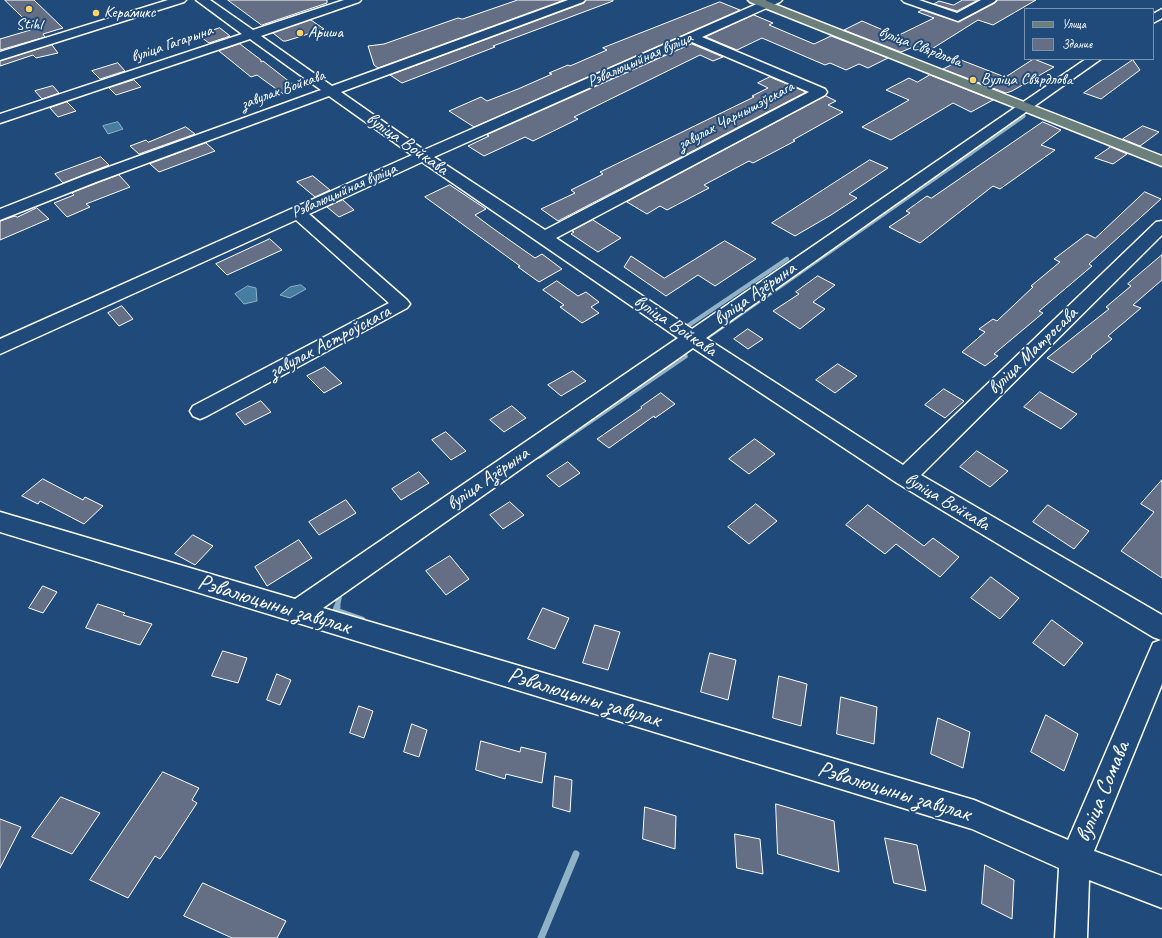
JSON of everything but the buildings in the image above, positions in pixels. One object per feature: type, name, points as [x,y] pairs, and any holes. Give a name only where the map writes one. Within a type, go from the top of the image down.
[{"type":"main road","name":"вуліца Свярдлова","points":[[766,2],[1162,161]]},
{"type":"street","points":[[0,56],[180,0]]},
{"type":"street","name":"вуліца Войкава","points":[[202,0],[253,34],[423,156],[692,338],[905,477],[1162,629]]},
{"type":"street","name":"вуліца Гагарына","points":[[0,120],[356,0]]},
{"type":"street","name":"завулак Войкава","points":[[0,215],[90,179],[578,0]]},
{"type":"street","points":[[908,0],[958,17],[990,0]]},
{"type":"street","name":"Рэвалюцыйная вуліца","points":[[0,346],[691,37],[766,2]]},
{"type":"street","name":"завулак Чарнышэўскага","points":[[545,238],[820,92],[691,37]]},
{"type":"street","name":"вуліца Азёрына","points":[[296,612],[1094,60]]},
{"type":"street","name":"завулак Астроўскага","points":[[200,411],[401,304],[297,212]]},
{"type":"street","name":"вуліца Матросава","points":[[905,477],[1162,226]]},
{"type":"street","name":"Рэвалюцыны завулак","points":[[0,522],[974,815],[1075,859],[1162,892]]},
{"type":"street","name":"вуліца Сомава","points":[[1071,938],[1075,859],[1162,652]]},
{"type":"water","points":[[118,122],[123,129],[108,134],[103,126]]},
{"type":"water","points":[[301,285],[306,289],[290,298],[280,295],[290,287]]},
{"type":"water","points":[[248,286],[256,288],[257,301],[244,304],[235,294]]},
{"type":"waterway","points":[[970,154],[1024,116]]},
{"type":"waterway","points":[[706,338],[971,153]]},
{"type":"waterway","points":[[689,325],[787,259]]},
{"type":"waterway","points":[[539,456],[685,356]]},
{"type":"waterway","points":[[337,608],[340,592]]},
{"type":"waterway","points":[[337,607],[336,611],[362,620]]},
{"type":"waterway","points":[[541,938],[576,854]]},
{"type":"place","name":"Stihl","points":[[29,9]]},
{"type":"place","name":"Керамикс","points":[[96,13]]},
{"type":"place","name":"Ариша","points":[[300,33]]},
{"type":"place","name":"Вуліца Свярдлова","points":[[973,80]]}]
